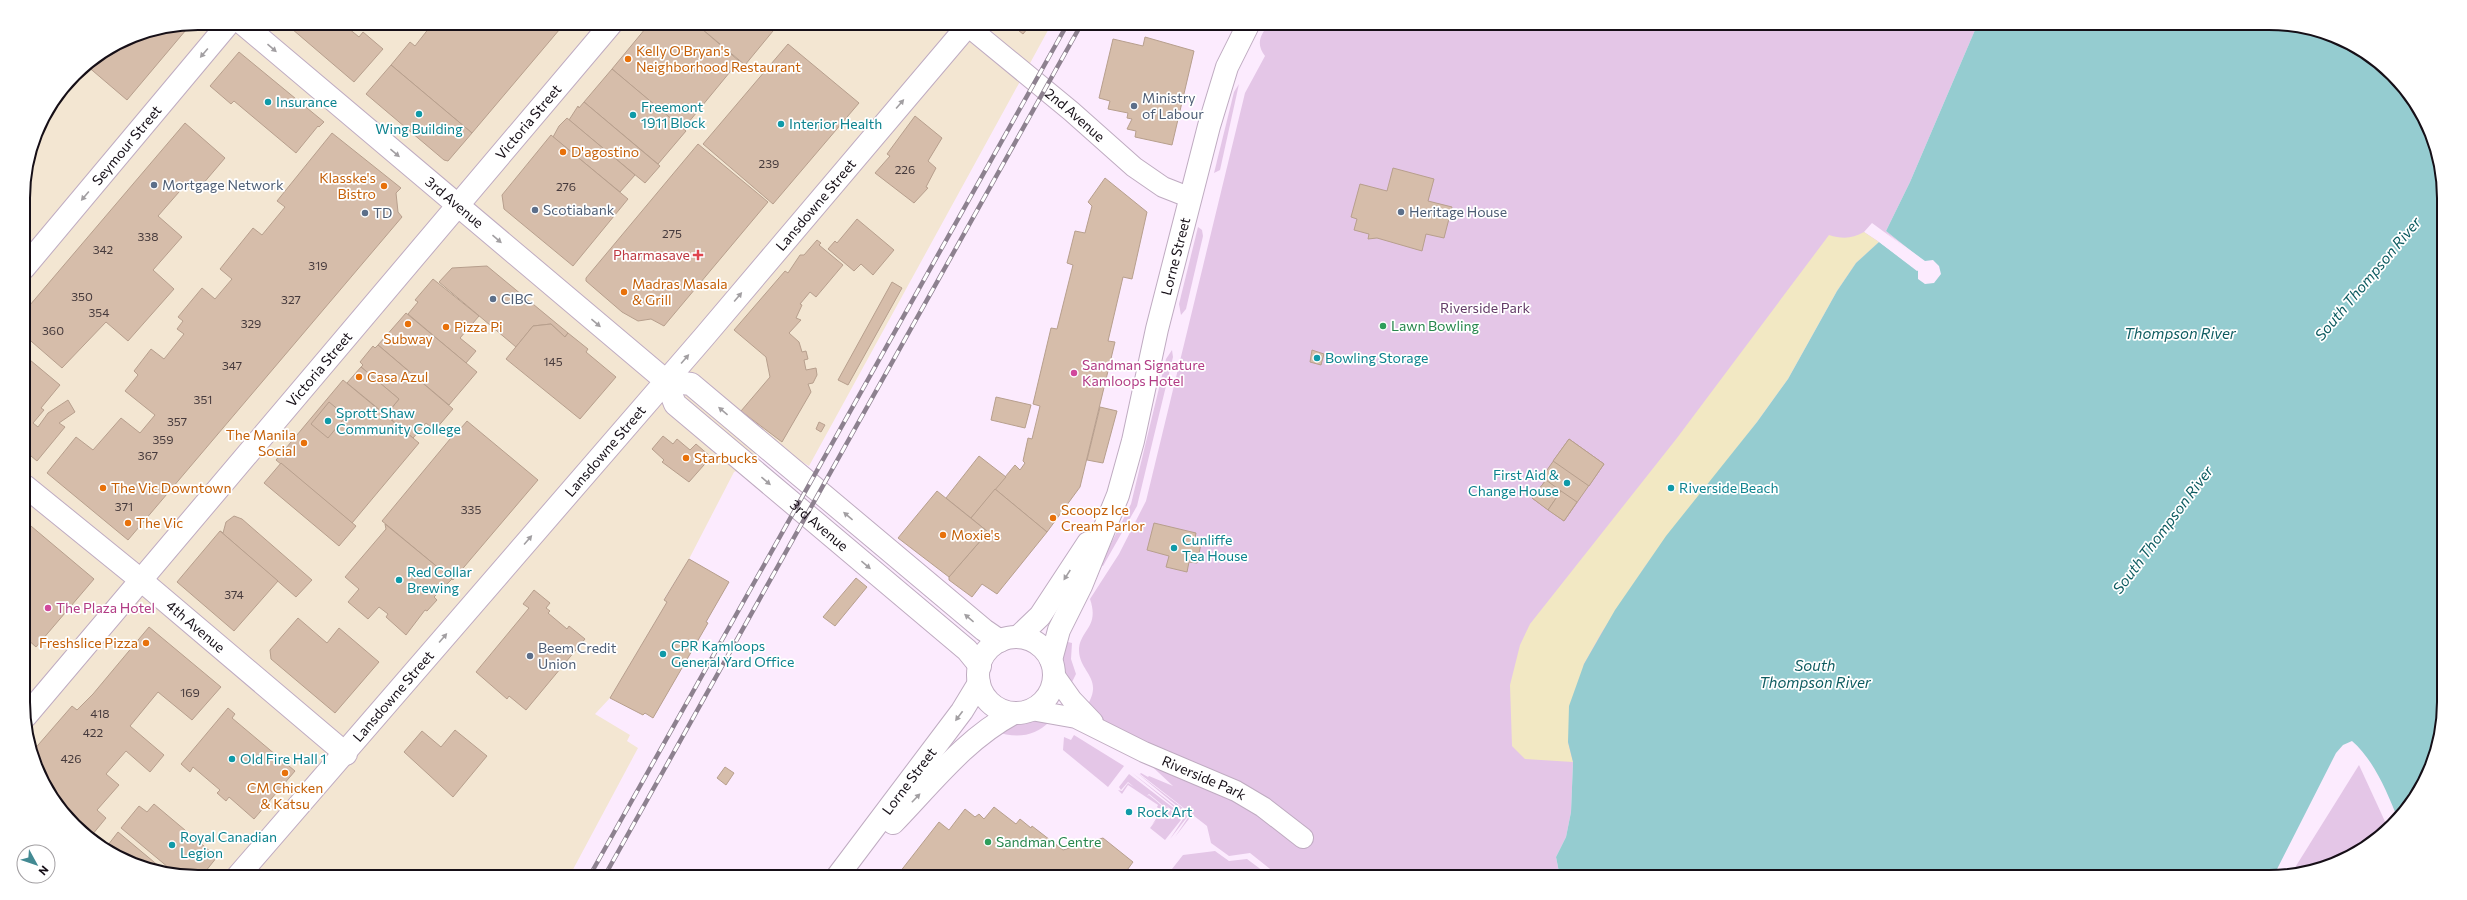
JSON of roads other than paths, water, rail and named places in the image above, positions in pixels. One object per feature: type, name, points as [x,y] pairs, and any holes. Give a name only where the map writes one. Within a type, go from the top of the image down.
[{"type":"street","name":"Seymour Street","points":[[30,261],[224,30]]},
{"type":"street","name":"3rd Avenue","points":[[250,30],[666,381],[675,404],[967,650],[979,674]]},
{"type":"street","name":"Victoria Street","points":[[30,711],[142,581],[457,205],[606,30]]},
{"type":"street","name":"Lansdowne Street","points":[[243,870],[346,754],[666,381],[962,30]]},
{"type":"street","name":"2nd Avenue","points":[[974,30],[1071,111],[1134,167],[1163,187],[1191,198]]},
{"type":"street","name":"Lorne Street","points":[[1053,668],[1059,630],[1081,586],[1118,495],[1191,198],[1222,79],[1235,46],[1245,30]]},
{"type":"street","name":"3rd Avenue","points":[[666,381],[691,384],[984,630],[1009,639]]},
{"type":"street","name":"4th Avenue","points":[[30,490],[142,581],[346,754]]},
{"type":"street","name":"Lorne Street","points":[[1009,639],[1040,616],[1118,495]]},
{"type":"street","points":[[1009,639],[1038,643],[1053,668],[1048,696],[1023,712],[995,707],[982,692],[979,674],[984,656],[1009,639]]},
{"type":"street","name":"Riverside Park","points":[[1053,668],[1072,700],[1099,728]]},
{"type":"street","name":"Lorne Street","points":[[842,870],[962,712],[979,674]]},
{"type":"street","name":"Lorne Street","points":[[847,870],[969,744],[984,731],[1023,712]]},
{"type":"street","name":"Riverside Park","points":[[1023,712],[1076,718],[1099,728],[1129,745],[1236,791],[1263,807],[1303,838]]},
{"type":"water","points":[[1975,30],[2291,31],[2323,39],[2343,47],[2362,58],[2388,79],[2409,105],[2420,124],[2428,144],[2434,165],[2437,187],[2437,713],[2434,735],[2420,776],[2409,795],[2395,813],[2379,777],[2367,757],[2352,741],[2343,745],[2336,753],[2277,870],[1559,870],[1556,857],[1566,837],[1571,812],[1573,762],[1568,742],[1569,706],[1584,664],[1615,610],[1666,536],[1757,422],[1788,379],[1837,291],[1856,263],[1879,242],[1917,271],[1925,262],[1886,231],[1910,182]]},
{"type":"railway","points":[[593,870],[1064,30]]},
{"type":"railway","points":[[608,870],[1078,30]]},
{"type":"place","name":"Kelly O'Bryan's Neighborhood Restaurant","points":[[628,59]]},
{"type":"place","name":"Insurance","points":[[268,102]]},
{"type":"place","name":"Ministry of Labour","points":[[1134,106]]},
{"type":"place","name":"Wing Building","points":[[419,114]]},
{"type":"place","name":"Freemont 1911 Block","points":[[633,115]]},
{"type":"place","name":"Interior Health","points":[[781,124]]},
{"type":"place","name":"D'agostino","points":[[563,152]]},
{"type":"place","name":"Mortgage Network","points":[[154,185]]},
{"type":"place","name":"Klasske's Bistro","points":[[384,186]]},
{"type":"place","name":"Scotiabank","points":[[535,210]]},
{"type":"place","name":"Heritage House","points":[[1401,212]]},
{"type":"place","name":"TD","points":[[365,213]]},
{"type":"place","name":"Pharmasave","points":[[698,255]]},
{"type":"place","name":"Madras Masala & Grill","points":[[624,292]]},
{"type":"place","name":"CIBC","points":[[493,299]]},
{"type":"place","name":"Subway","points":[[408,324]]},
{"type":"place","name":"Lawn Bowling","points":[[1383,326]]},
{"type":"place","name":"Pizza Pi","points":[[446,327]]},
{"type":"place","name":"Bowling Storage","points":[[1317,358]]},
{"type":"place","name":"Sandman Signature Kamloops Hotel","points":[[1074,373]]},
{"type":"place","name":"Casa Azul","points":[[359,377]]},
{"type":"place","name":"Sprott Shaw Community College","points":[[328,421]]},
{"type":"place","name":"The Manila Social","points":[[304,443]]},
{"type":"place","name":"Starbucks","points":[[686,458]]},
{"type":"place","name":"First Aid & Change House","points":[[1567,483]]},
{"type":"place","name":"The Vic Downtown","points":[[103,488]]},
{"type":"place","name":"Riverside Beach","points":[[1671,488]]},
{"type":"place","name":"Scoopz Ice Cream Parlor","points":[[1053,518]]},
{"type":"place","name":"The Vic","points":[[128,523]]},
{"type":"place","name":"Moxie's","points":[[943,535]]},
{"type":"place","name":"Cunliffe Tea House","points":[[1174,548]]},
{"type":"place","name":"Red Collar Brewing","points":[[399,580]]},
{"type":"place","name":"The Plaza Hotel","points":[[48,608]]},
{"type":"place","name":"Freshslice Pizza","points":[[146,643]]},
{"type":"place","name":"CPR Kamloops General Yard Office","points":[[663,654]]},
{"type":"place","name":"Beem Credit Union","points":[[530,656]]},
{"type":"place","name":"Old Fire Hall 1","points":[[232,759]]},
{"type":"place","name":"CM Chicken & Katsu","points":[[285,773]]},
{"type":"place","name":"Rock Art","points":[[1129,812]]},
{"type":"place","name":"Sandman Centre","points":[[988,842]]},
{"type":"place","name":"Royal Canadian Legion","points":[[172,845]]},
{"type":"water label","name":"South Thompson River","points":[[2368,279]]},
{"type":"water label","name":"Thompson River","points":[[2180,334]]},
{"type":"water label","name":"South Thompson River","points":[[2163,530]]},
{"type":"water label","name":"South Thompson River","points":[[1815,674]]}]
